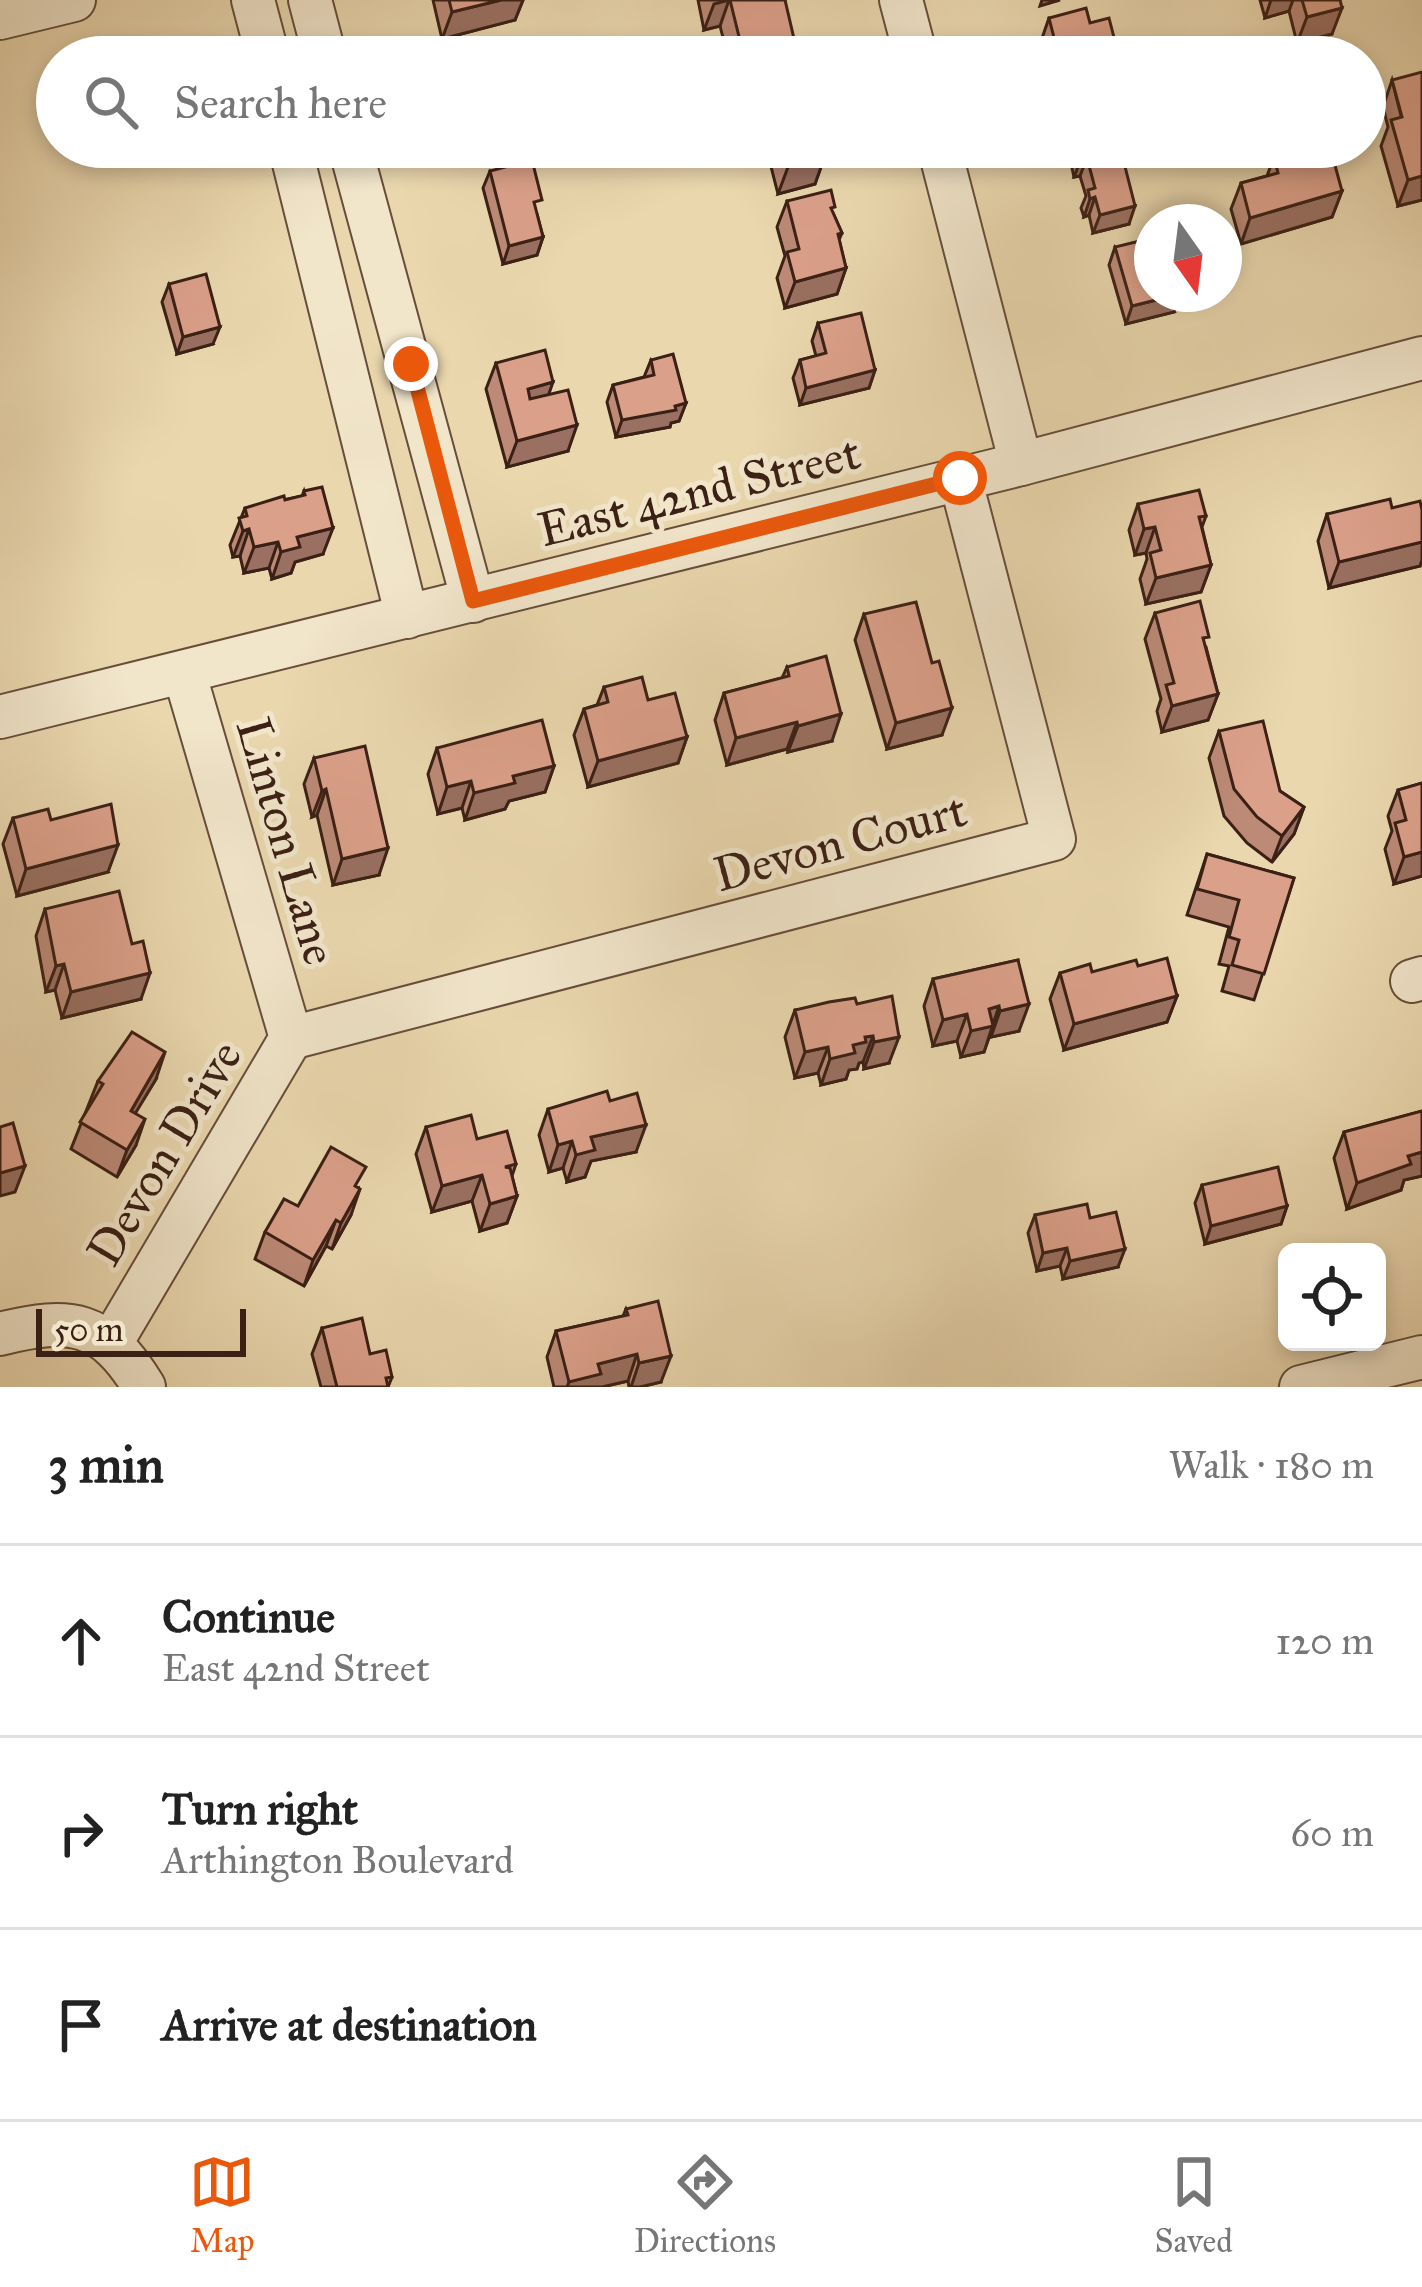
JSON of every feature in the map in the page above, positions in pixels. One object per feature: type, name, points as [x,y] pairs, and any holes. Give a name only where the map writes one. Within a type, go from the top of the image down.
[{"type":"street","points":[[0,18],[74,0]]},
{"type":"street","points":[[254,0],[263,36]]},
{"type":"street","points":[[310,0],[319,36]]},
{"type":"street","points":[[902,0],[911,36]]},
{"type":"street","points":[[295,168],[407,617]]},
{"type":"street","points":[[356,168],[473,601]]},
{"type":"street","points":[[944,168],[1021,464]]},
{"type":"street","name":"East 42nd Street","points":[[0,717],[1021,464],[1422,358]]},
{"type":"street","name":"Devon Court","points":[[291,1038],[1054,839],[960,478]]},
{"type":"street","name":"Linton Lane","points":[[184,672],[291,1038]]},
{"type":"street","name":"Devon Drive","points":[[0,1334],[61,1323],[111,1343],[291,1038]]},
{"type":"street","points":[[111,1343],[144,1387]]},
{"type":"street","points":[[1301,1387],[1422,1357]]},
{"type":"building","points":[[449,0],[501,0],[452,12]]},
{"type":"building","points":[[730,0],[785,0],[793,36],[739,36]]},
{"type":"building","points":[[1302,0],[1340,0],[1342,8],[1307,17]]},
{"type":"building","points":[[1086,8],[1090,23],[1109,18],[1114,36],[1054,36],[1049,18]]},
{"type":"building","points":[[1422,72],[1422,176],[1408,180],[1391,120],[1402,117],[1392,80]]},
{"type":"building","points":[[534,168],[542,200],[534,202],[543,237],[509,246],[490,171]]},
{"type":"building","points":[[1090,168],[1125,168],[1134,206],[1100,215],[1088,190],[1095,188]]},
{"type":"building","points":[[1277,168],[1336,168],[1342,191],[1250,218],[1241,183],[1278,173]]},
{"type":"building","points":[[831,190],[846,268],[795,282],[787,252],[799,249],[787,201]]},
{"type":"building","points":[[1134,242],[1134,306],[1132,306],[1115,247]]},
{"type":"building","points":[[206,274],[220,327],[183,337],[169,284]]},
{"type":"building","points":[[861,313],[875,370],[806,388],[800,360],[826,353],[818,323]]},
{"type":"building","points":[[545,350],[553,382],[528,389],[530,399],[568,390],[577,425],[517,441],[496,363]]},
{"type":"building","points":[[673,354],[686,403],[675,406],[676,410],[622,420],[613,385],[654,375],[651,360]]},
{"type":"building","points":[[322,487],[333,528],[297,537],[300,547],[281,552],[278,542],[254,547],[249,529],[243,531],[239,518],[247,516],[245,508]]},
{"type":"building","points":[[1199,490],[1206,516],[1199,517],[1211,565],[1156,578],[1150,553],[1161,550],[1155,527],[1144,529],[1138,504]]},
{"type":"building","points":[[1390,499],[1392,508],[1420,501],[1422,542],[1339,562],[1327,514]]},
{"type":"building","points":[[1200,601],[1209,637],[1203,638],[1218,694],[1172,706],[1166,685],[1174,683],[1155,613]]},
{"type":"building","points":[[916,602],[932,663],[939,661],[952,708],[896,723],[864,614]]},
{"type":"building","points":[[826,656],[841,714],[736,738],[724,693],[789,676],[787,667]]},
{"type":"building","points":[[642,677],[648,700],[675,693],[687,737],[598,761],[584,709],[608,702],[604,687]]},
{"type":"building","points":[[542,720],[554,766],[513,776],[515,783],[474,793],[471,781],[447,787],[437,748]]},
{"type":"building","points":[[1263,721],[1280,791],[1304,807],[1282,836],[1257,817],[1234,789],[1219,731]]},
{"type":"building","points":[[365,746],[388,848],[342,859],[314,758]]},
{"type":"building","points":[[1422,783],[1422,852],[1404,857],[1395,823],[1406,820],[1398,790]]},
{"type":"building","points":[[111,804],[118,845],[26,869],[13,818],[48,809],[51,820]]},
{"type":"building","points":[[1207,854],[1294,878],[1264,974],[1232,965],[1239,940],[1229,937],[1239,900],[1197,889]]},
{"type":"building","points":[[119,891],[132,944],[143,941],[150,973],[71,992],[64,964],[56,966],[45,909]]},
{"type":"building","points":[[1167,958],[1177,996],[1074,1024],[1060,973],[1090,964],[1092,972],[1136,960],[1138,966]]},
{"type":"building","points":[[1018,960],[1029,1004],[989,1009],[993,1026],[971,1031],[967,1014],[943,1020],[933,979]]},
{"type":"building","points":[[892,996],[899,1037],[874,1042],[873,1036],[865,1037],[866,1042],[853,1045],[855,1053],[830,1059],[828,1047],[805,1052],[795,1010]]},
{"type":"building","points":[[132,1032],[165,1052],[131,1111],[145,1119],[127,1150],[80,1122],[103,1084],[98,1081]]},
{"type":"building","points":[[607,1091],[610,1101],[637,1093],[646,1125],[591,1137],[595,1150],[576,1155],[572,1141],[558,1145],[548,1109]]},
{"type":"building","points":[[1422,1111],[1422,1152],[1408,1156],[1411,1164],[1357,1183],[1344,1132]]},
{"type":"building","points":[[471,1115],[477,1139],[507,1131],[516,1164],[505,1167],[510,1168],[517,1196],[490,1204],[482,1175],[442,1186],[426,1127]]},
{"type":"building","points":[[13,1123],[25,1166],[0,1173],[0,1127]]},
{"type":"building","points":[[331,1147],[366,1167],[341,1223],[336,1220],[313,1260],[265,1232],[284,1199],[298,1206]]},
{"type":"building","points":[[1278,1167],[1287,1206],[1211,1226],[1202,1185]]},
{"type":"building","points":[[1087,1204],[1090,1218],[1116,1212],[1125,1249],[1070,1261],[1067,1248],[1043,1253],[1035,1215]]},
{"type":"building","points":[[658,1301],[671,1356],[639,1363],[637,1354],[598,1364],[601,1374],[569,1382],[556,1331],[628,1315],[626,1309]]},
{"type":"building","points":[[362,1318],[370,1354],[386,1350],[392,1377],[386,1378],[388,1387],[337,1387],[322,1328]]},
{"type":"route","points":[[411,364],[473,601],[960,478]]}]
